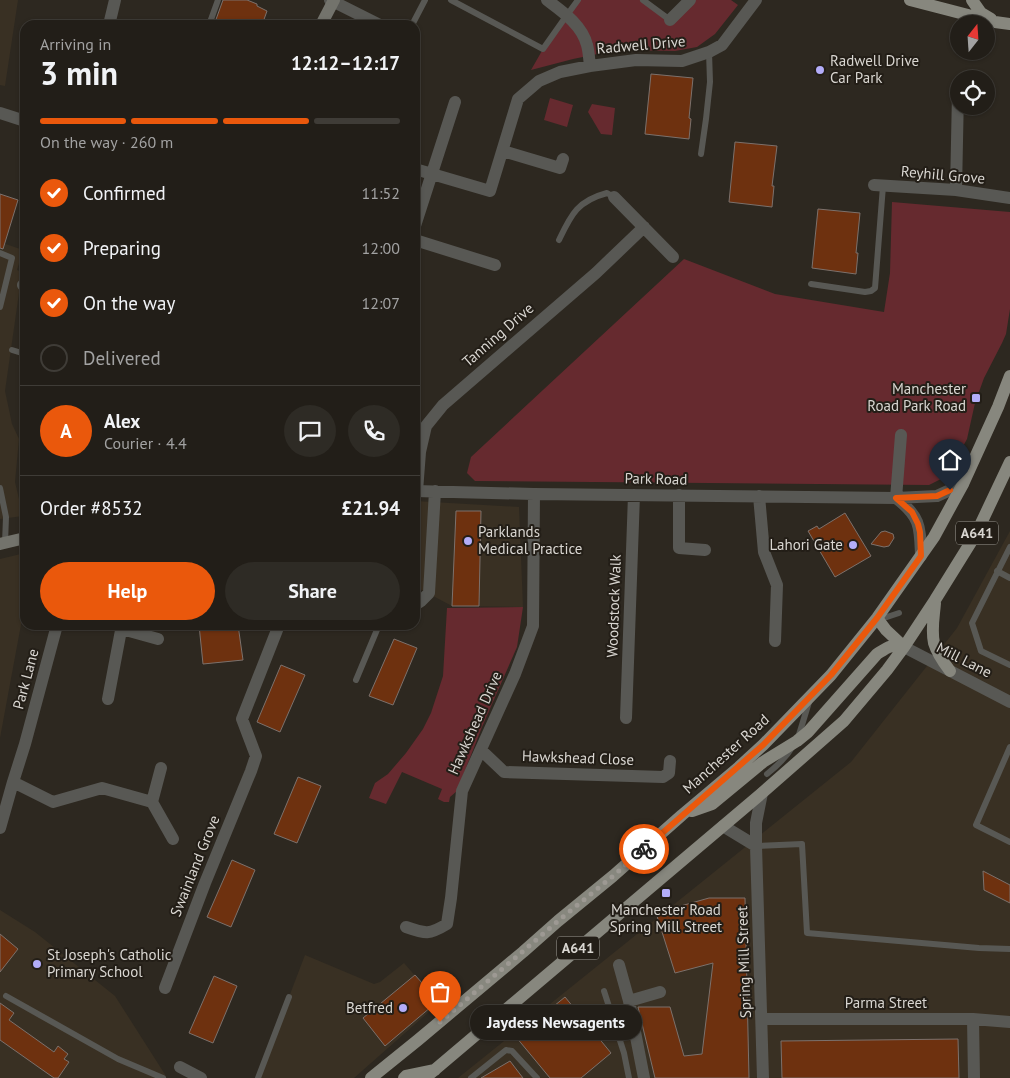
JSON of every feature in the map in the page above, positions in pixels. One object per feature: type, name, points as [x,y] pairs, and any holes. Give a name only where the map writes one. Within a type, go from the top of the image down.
[{"type":"main road","points":[[910,0],[968,15]]},
{"type":"main road","points":[[972,0],[984,15]]},
{"type":"main road","points":[[995,22],[1010,24]]},
{"type":"main road","name":"Manchester Road","points":[[371,1078],[613,876],[739,767],[831,675],[877,618],[934,536],[963,484],[1010,376]]},
{"type":"main road","name":"A641","points":[[430,1074],[762,793],[844,720],[887,670],[935,600],[976,534],[1010,462]]},
{"type":"main road","points":[[935,600],[932,632],[934,643],[950,672]]},
{"type":"main road","points":[[877,618],[886,630],[904,647]]},
{"type":"main road","points":[[682,815],[712,804],[763,762],[808,732],[818,723],[877,654],[888,646],[904,647]]},
{"type":"main road","points":[[404,1078],[406,1076],[430,1074]]},
{"type":"street","points":[[110,20],[115,0]]},
{"type":"street","points":[[548,0],[567,15],[581,31],[587,45],[590,66]]},
{"type":"street","points":[[670,20],[690,0]]},
{"type":"street","name":"Radwell Drive","points":[[432,174],[490,191],[518,99],[539,81],[560,72],[590,66],[636,60],[682,61],[709,52],[722,45],[756,0]]},
{"type":"street","points":[[323,20],[332,1],[370,20]]},
{"type":"street","points":[[420,211],[455,102]]},
{"type":"street","points":[[0,113],[20,119]]},
{"type":"street","points":[[956,190],[958,115]]},
{"type":"street","points":[[503,151],[560,168],[563,159]]},
{"type":"street","points":[[420,170],[432,174]]},
{"type":"street","name":"Reyhill Grove","points":[[878,185],[956,190],[1010,198]]},
{"type":"street","points":[[614,197],[672,257]]},
{"type":"street","name":"Tanning Drive","points":[[420,452],[426,426],[443,405],[596,273],[644,227]]},
{"type":"street","points":[[420,242],[495,265]]},
{"type":"street","points":[[901,435],[896,498],[912,512],[918,524],[921,556]]},
{"type":"street","name":"Park Road","points":[[420,492],[896,498],[937,496],[963,484]]},
{"type":"street","points":[[420,602],[429,593],[435,492]]},
{"type":"street","name":"Hawkshead Drive","points":[[406,928],[424,933],[452,924],[452,898],[462,791],[515,674],[532,626],[534,494]]},
{"type":"street","name":"Woodstock Walk","points":[[626,718],[634,495]]},
{"type":"street","points":[[679,495],[679,548],[705,550]]},
{"type":"street","points":[[759,496],[764,552],[777,585],[775,641]]},
{"type":"street","points":[[2,544],[20,539]]},
{"type":"street","name":"Park Lane","points":[[0,828],[12,782],[26,744],[56,630]]},
{"type":"street","points":[[108,699],[121,630]]},
{"type":"street","points":[[131,630],[158,639]]},
{"type":"street","name":"Swainland Grove","points":[[165,988],[205,883],[252,772],[256,756],[242,719],[278,630]]},
{"type":"street","name":"Mill Lane","points":[[904,647],[1010,702]]},
{"type":"street","name":"Hawkshead Close","points":[[481,750],[504,772],[663,777],[669,773],[670,761]]},
{"type":"street","points":[[152,802],[161,768]]},
{"type":"street","points":[[12,782],[53,802],[102,788],[152,802],[173,838]]},
{"type":"street","name":"Spring Mill Street","points":[[762,793],[756,823],[756,846],[763,1078]]},
{"type":"street","points":[[723,826],[756,846]]},
{"type":"street","points":[[619,965],[629,1001],[644,1078]]},
{"type":"street","points":[[629,1001],[660,992]]},
{"type":"street","name":"Parma Street","points":[[762,1018],[973,1019],[1010,1022]]},
{"type":"street","points":[[973,1019],[974,1078]]},
{"type":"street","points":[[180,1068],[201,1078]]},
{"type":"lane","points":[[211,20],[218,0]]},
{"type":"lane","points":[[415,20],[425,0]]},
{"type":"lane","points":[[451,0],[543,50],[578,0]]},
{"type":"lane","points":[[643,0],[670,20]]},
{"type":"lane","points":[[701,154],[710,82],[709,52]]},
{"type":"lane","points":[[811,284],[865,292],[875,288],[878,185]]},
{"type":"lane","points":[[559,240],[576,208],[598,195],[607,193],[614,197]]},
{"type":"lane","points":[[0,253],[12,258],[0,308]]},
{"type":"lane","points":[[12,350],[20,352]]},
{"type":"lane","points":[[0,488],[6,517],[2,544]]},
{"type":"lane","points":[[1010,547],[972,623],[981,651],[1010,664]]},
{"type":"lane","points":[[997,571],[1010,578]]},
{"type":"lane","points":[[877,618],[899,613]]},
{"type":"lane","points":[[356,680],[377,630]]},
{"type":"lane","points":[[767,774],[789,753],[797,741],[811,696]]},
{"type":"lane","points":[[1010,747],[976,825],[1010,842]]},
{"type":"lane","points":[[756,846],[802,844],[807,933],[1010,949]]},
{"type":"lane","points":[[604,991],[624,1053],[629,1078]]},
{"type":"lane","points":[[6,996],[118,1059],[163,1078]]},
{"type":"lane","points":[[258,1078],[289,997]]},
{"type":"lane","points":[[471,1078],[506,1050],[512,1051],[537,1078]]},
{"type":"shaded area","points":[[0,0],[18,0],[5,86],[0,85]]},
{"type":"shaded area","points":[[578,0],[643,0],[670,20],[690,0],[731,0],[738,5],[715,34],[697,47],[675,51],[617,50],[531,70],[543,49]]},
{"type":"shaded area","points":[[550,98],[573,105],[567,127],[544,120]]},
{"type":"shaded area","points":[[592,104],[615,108],[612,135],[601,134],[588,112]]},
{"type":"shaded area","points":[[892,202],[1010,212],[1010,309],[1006,334],[984,378],[975,403],[967,439],[947,476],[929,485],[475,481],[467,473],[471,457],[684,259],[775,294],[884,312],[890,273]]},
{"type":"shaded area","points":[[0,242],[20,249],[20,260],[17,270],[20,271],[20,286],[5,391],[12,424],[19,439],[15,482],[20,503],[20,516],[0,519]]},
{"type":"shaded area","points":[[420,501],[519,507],[523,607],[452,606],[420,589]]},
{"type":"shaded area","points":[[1010,531],[1010,1078],[458,1078],[851,762],[957,628]]},
{"type":"shaded area","points":[[20,554],[20,630],[0,738],[0,559]]},
{"type":"shaded area","points":[[523,607],[517,647],[482,727],[457,791],[450,797],[449,802],[438,799],[442,789],[402,772],[386,804],[369,798],[375,783],[388,774],[406,753],[423,729],[431,713],[443,676],[447,608]]},
{"type":"shaded area","name":"St Joseph's Catholic Primary School","points":[[0,910],[35,932],[115,996],[166,1076],[163,1078],[0,1078]]},
{"type":"shaded area","points":[[305,955],[374,984],[380,982],[404,963],[439,1003],[354,1078],[258,1078]]},
{"type":"building","points":[[223,0],[247,0],[267,11],[264,20],[216,20]]},
{"type":"building","points":[[651,74],[693,78],[689,139],[645,134]]},
{"type":"building","points":[[735,142],[777,146],[772,186],[774,186],[772,207],[729,202]]},
{"type":"building","points":[[0,194],[18,200],[3,249],[0,248]]},
{"type":"building","points":[[818,209],[860,213],[856,274],[812,268]]},
{"type":"building","name":"Parklands Medical Practice","points":[[456,511],[481,511],[479,606],[452,606]]},
{"type":"building","name":"Lahori Gate","points":[[845,513],[871,556],[835,577],[808,531],[817,526],[819,529]]},
{"type":"building","points":[[885,531],[893,534],[894,538],[889,546],[884,547],[871,544],[881,532]]},
{"type":"building","points":[[200,630],[239,630],[243,660],[203,664]]},
{"type":"building","points":[[394,639],[417,648],[393,705],[369,696]]},
{"type":"building","points":[[281,665],[305,675],[280,732],[257,722]]},
{"type":"building","points":[[298,777],[321,786],[297,843],[274,834]]},
{"type":"building","points":[[232,860],[255,870],[231,927],[207,917]]},
{"type":"building","points":[[983,871],[1010,885],[1010,903],[984,890]]},
{"type":"building","points":[[709,898],[745,898],[749,1078],[655,1078],[638,1007],[670,1007],[684,1056],[702,1054],[713,963],[675,973],[656,913]]},
{"type":"building","points":[[0,934],[18,949],[0,972]]},
{"type":"building","points":[[415,975],[438,1001],[385,1046],[363,1018]]},
{"type":"building","points":[[214,976],[237,986],[213,1043],[189,1033]]},
{"type":"building","points":[[565,997],[611,1053],[581,1078],[550,1078],[516,1037]]},
{"type":"building","points":[[0,1003],[14,1013],[9,1020],[54,1052],[58,1046],[68,1054],[64,1059],[69,1062],[58,1078],[54,1078],[0,1040]]},
{"type":"building","points":[[958,1039],[959,1078],[782,1078],[781,1041]]},
{"type":"building","points":[[510,1061],[523,1078],[481,1078]]},
{"type":"way so far","points":[[440,1022],[644,849]]},
{"type":"place","name":"Radwell Drive Car Park","points":[[820,70]]},
{"type":"place","name":"Manchester Road Park Road","points":[[976,398]]},
{"type":"place","name":"Parklands Medical Practice","points":[[468,541]]},
{"type":"place","name":"Lahori Gate","points":[[853,545]]},
{"type":"place","name":"Manchester Road Spring Mill Street","points":[[666,893]]},
{"type":"place","name":"St Joseph's Catholic Primary School","points":[[37,964]]},
{"type":"place","name":"Betfred","points":[[403,1008]]},
{"type":"place","name":"Jaydess Newsagents","points":[[440,1022]]},
{"type":"route","points":[[644,849],[763,745],[831,675],[877,618],[921,556],[918,524],[912,512],[896,498],[937,496],[950,490]]}]
